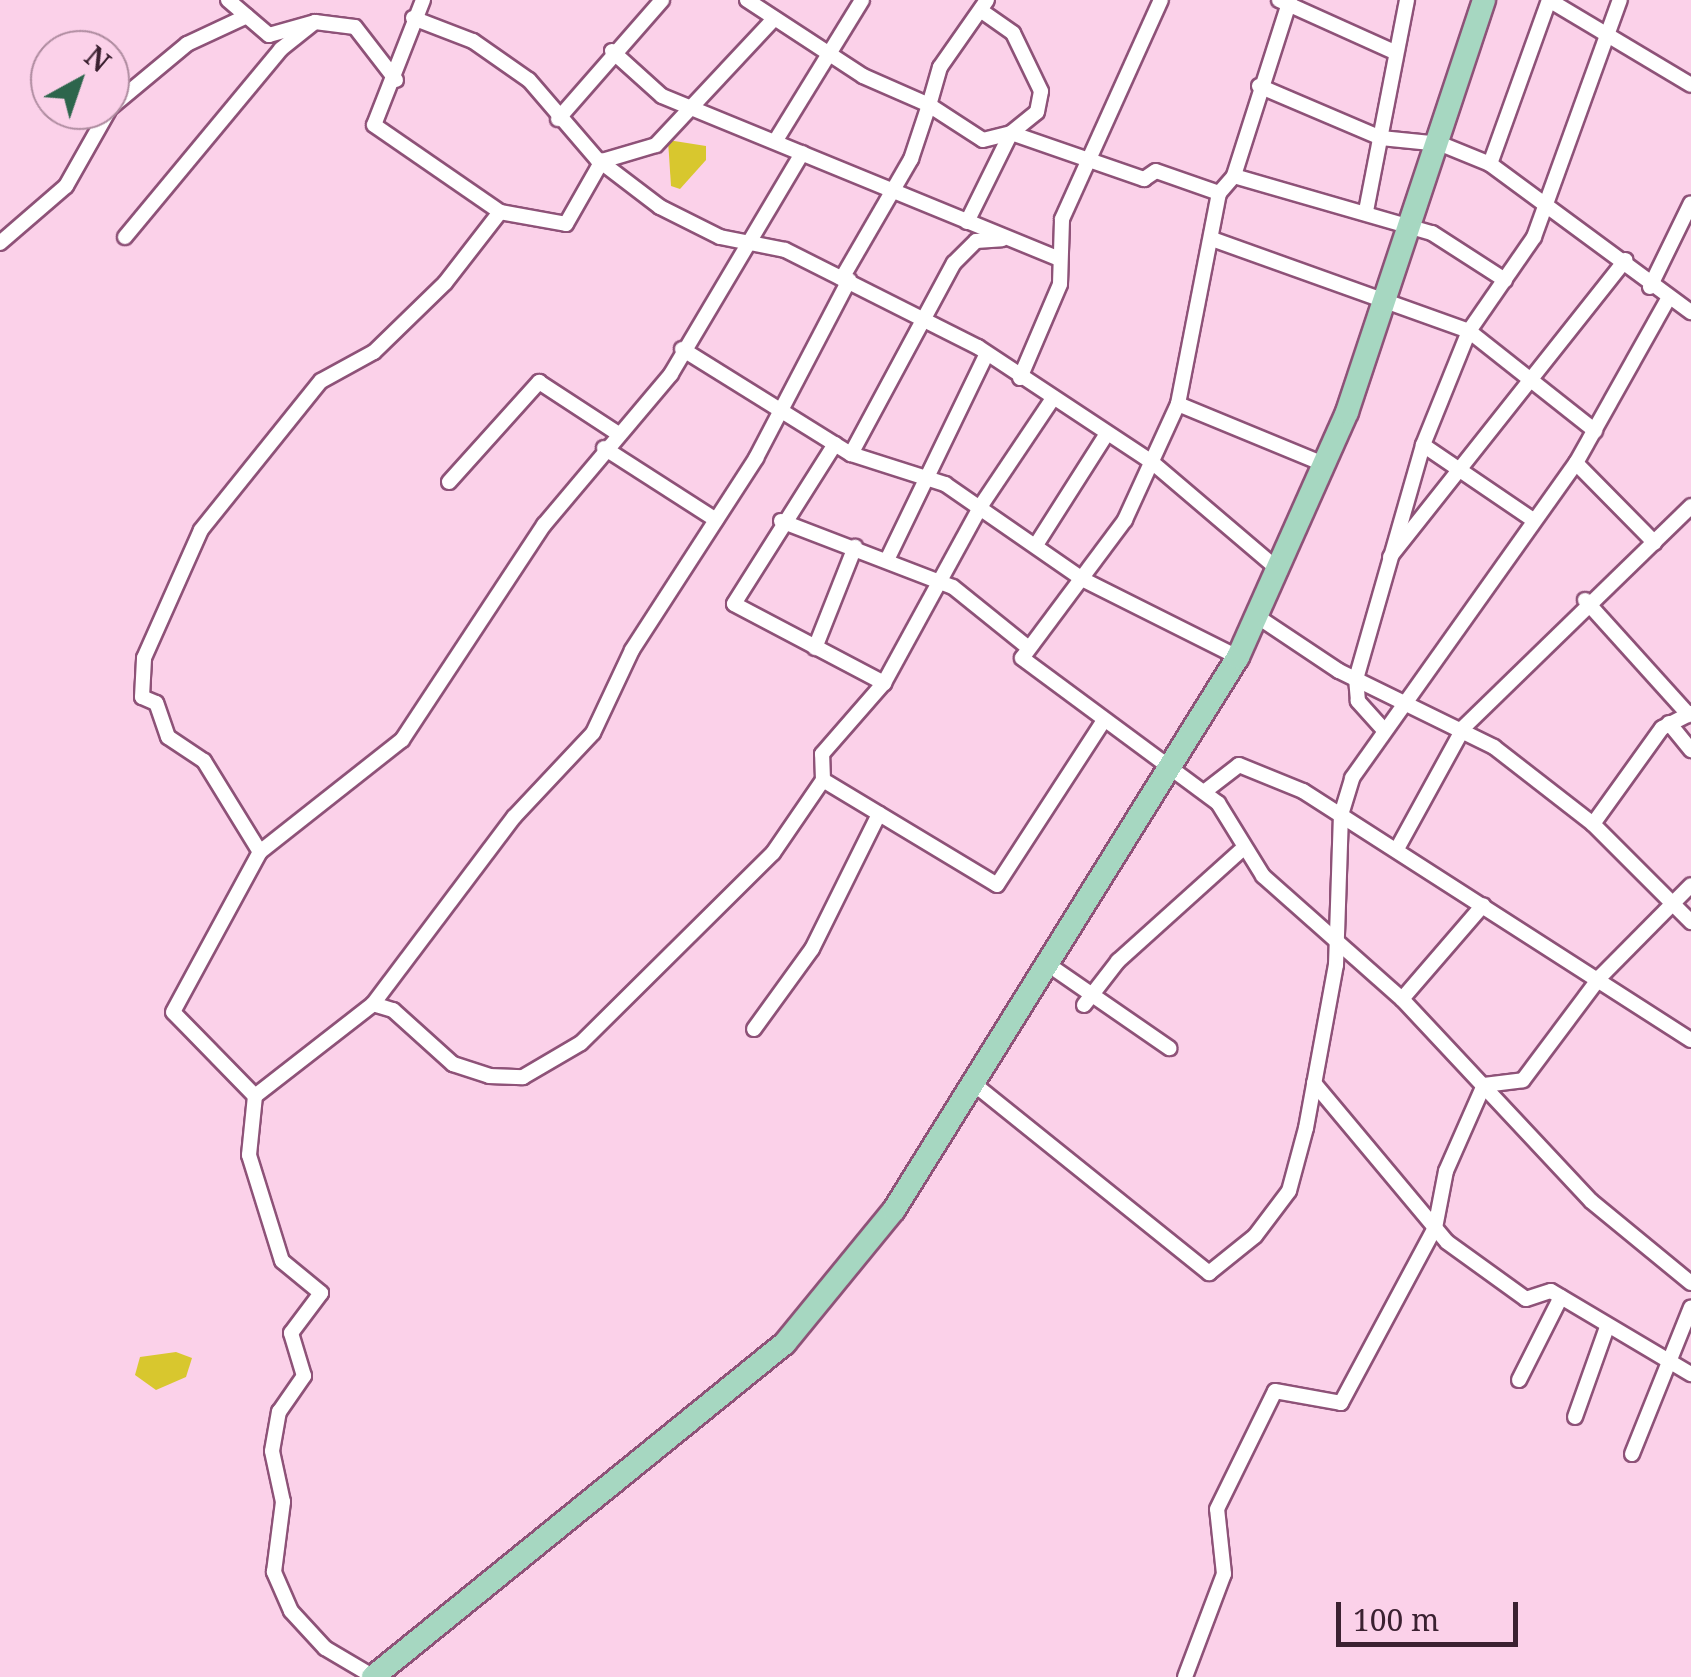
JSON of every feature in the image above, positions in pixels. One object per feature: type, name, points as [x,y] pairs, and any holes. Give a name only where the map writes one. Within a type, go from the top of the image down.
[{"type":"main road","points":[[373,1677],[785,1343],[894,1210],[1046,964],[1174,768],[1258,617],[1326,465],[1385,308],[1441,144],[1484,0]]},
{"type":"street","points":[[228,0],[270,35],[315,22],[355,26],[396,80]]},
{"type":"street","points":[[422,0],[396,80],[374,125],[500,212],[566,224],[602,162],[656,145],[774,19]]},
{"type":"street","points":[[558,119],[612,52],[662,0]]},
{"type":"street","points":[[373,1677],[325,1648],[291,1611],[274,1572],[283,1502],[272,1451],[279,1412],[304,1376],[291,1334],[321,1293],[282,1260],[249,1155],[255,1096],[373,1004],[514,817],[593,733],[632,650],[716,520],[781,405],[893,192],[929,105],[940,67],[984,6],[1013,33],[1041,90],[1037,112],[1010,132],[982,140],[929,105],[832,56],[747,0]]},
{"type":"street","points":[[776,140],[832,56],[862,0]]},
{"type":"street","points":[[1020,378],[1060,284],[1057,258],[1062,219],[1161,0]]},
{"type":"street","points":[[1366,211],[1407,0]]},
{"type":"street","points":[[1490,164],[1549,0],[1606,30],[1691,85]]},
{"type":"street","points":[[1383,729],[1358,701],[1356,679],[1384,565],[1423,445],[1469,330],[1505,280],[1548,198],[1620,0]]},
{"type":"street","points":[[1394,52],[1285,2],[1234,176],[1218,193],[1178,404],[1154,463],[1082,580],[1026,646],[1025,664],[1204,792],[1240,852],[1402,999],[1592,1201],[1691,1284]]},
{"type":"street","points":[[130,92],[187,44],[247,16]]},
{"type":"street","points":[[413,18],[474,40],[529,80],[558,119],[602,162],[675,214],[720,237],[754,239],[845,279],[864,296],[924,316],[986,354],[1154,463],[1280,571]]},
{"type":"street","points":[[126,237],[281,49],[315,22]]},
{"type":"street","points":[[612,52],[662,96],[696,106],[1057,258]]},
{"type":"street","points":[[1259,86],[1381,138],[1441,144],[1490,164],[1548,198],[1625,260],[1667,301],[1691,312]]},
{"type":"street","points":[[0,243],[66,186],[98,130]]},
{"type":"street","points":[[1010,132],[1090,156],[1144,179],[1156,171],[1218,193]]},
{"type":"street","points":[[967,222],[1010,132]]},
{"type":"street","points":[[255,1096],[174,1012],[260,852],[402,740],[604,448],[682,349],[754,239],[802,153]]},
{"type":"street","points":[[1234,176],[1413,226],[1505,280]]},
{"type":"street","points":[[1650,287],[1691,202]]},
{"type":"street","points":[[260,852],[204,761],[168,737],[156,703],[142,696],[144,658],[202,530],[286,423],[321,381],[374,352],[446,283],[500,212]]},
{"type":"street","points":[[852,454],[924,316],[976,241],[1008,238]]},
{"type":"street","points":[[1212,239],[1385,308],[1469,330],[1535,379],[1595,431]]},
{"type":"street","points":[[1384,565],[1535,379],[1625,260]]},
{"type":"street","points":[[974,1084],[1209,1273],[1289,1192],[1314,1083],[1338,944],[1341,815],[1383,729],[1532,519],[1576,464],[1667,301]]},
{"type":"street","points":[[682,349],[781,405],[852,454],[920,478],[980,508],[1082,580],[1238,657]]},
{"type":"street","points":[[887,560],[920,478],[986,354]]},
{"type":"street","points":[[449,482],[539,382],[617,433]]},
{"type":"street","points":[[373,1004],[393,1010],[453,1064],[523,1078],[550,1066],[773,853],[823,780],[822,754],[884,683],[980,508],[1052,400]]},
{"type":"street","points":[[1178,404],[1326,465]]},
{"type":"street","points":[[1036,545],[1106,434]]},
{"type":"street","points":[[835,444],[781,521],[734,604],[884,683]]},
{"type":"street","points":[[1423,445],[1532,519]]},
{"type":"street","points":[[604,448],[716,520]]},
{"type":"street","points":[[1576,464],[1656,543]]},
{"type":"street","points":[[1396,850],[1464,728],[1585,600],[1689,514]]},
{"type":"street","points":[[781,521],[855,547],[969,596],[1026,646]]},
{"type":"street","points":[[815,648],[855,547]]},
{"type":"street","points":[[1585,600],[1690,714],[1669,724],[1592,824]]},
{"type":"street","points":[[1258,617],[1356,679],[1464,728],[1592,824],[1669,905],[1691,922]]},
{"type":"street","points":[[823,780],[997,884],[1102,722]]},
{"type":"street","points":[[1669,724],[1691,750]]},
{"type":"street","points":[[1204,792],[1239,764],[1341,815],[1600,977],[1691,1040]]},
{"type":"street","points":[[754,1028],[812,950],[879,814]]},
{"type":"street","points":[[1084,1004],[1094,990],[1240,852]]},
{"type":"street","points":[[1484,1085],[1523,1080],[1600,977],[1691,885]]},
{"type":"street","points":[[1402,999],[1483,905]]},
{"type":"street","points":[[1046,964],[1094,990],[1169,1048]]},
{"type":"street","points":[[1314,1083],[1436,1228],[1526,1299],[1561,1297],[1691,1374]]},
{"type":"street","points":[[1186,1677],[1224,1574],[1218,1509],[1275,1390],[1341,1403],[1436,1228],[1446,1171],[1484,1085]]},
{"type":"street","points":[[1519,1380],[1561,1297]]},
{"type":"street","points":[[1632,1454],[1666,1358],[1691,1307]]},
{"type":"street","points":[[1575,1417],[1607,1327]]},
{"type":"shaded area","points":[[668,140],[706,146],[706,160],[680,189],[671,186]]},
{"type":"shaded area","points":[[176,1352],[192,1358],[186,1377],[156,1390],[135,1375],[140,1357]]}]
